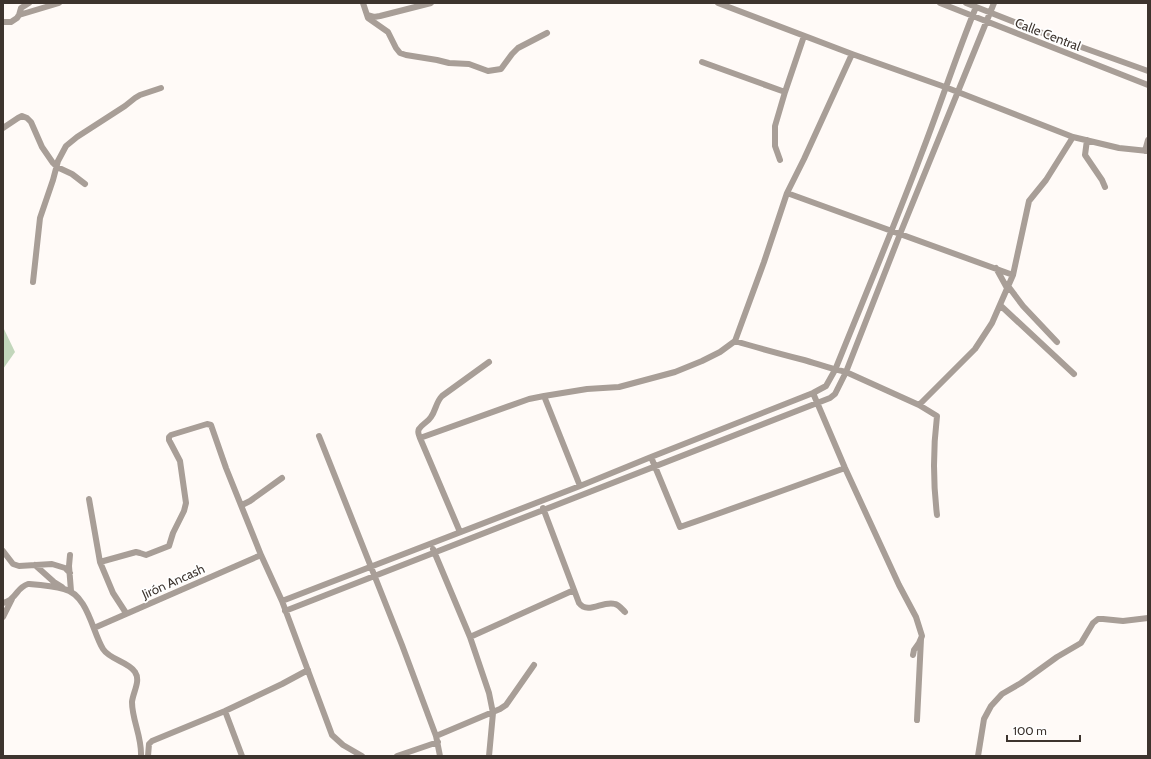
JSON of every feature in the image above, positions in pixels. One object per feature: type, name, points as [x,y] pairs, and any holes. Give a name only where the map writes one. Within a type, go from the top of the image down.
[{"type":"street","points":[[19,15],[21,8],[29,3]]},
{"type":"street","points":[[3,22],[14,20],[19,15],[59,3]]},
{"type":"street","points":[[363,3],[367,15],[371,20],[388,32],[400,53],[449,63],[469,64],[488,71],[501,69],[518,48],[547,32]]},
{"type":"street","points":[[367,15],[374,17],[380,16],[431,3]]},
{"type":"street","points":[[718,3],[852,54],[945,87],[1073,137],[1119,148],[1146,151],[1148,140]]},
{"type":"street","name":"Calle Central","points":[[940,3],[1148,85]]},
{"type":"street","name":"Calle Central","points":[[966,3],[1045,34],[1148,71]]},
{"type":"street","points":[[285,611],[830,398],[835,394],[846,372],[900,234],[994,3]]},
{"type":"street","points":[[282,602],[580,486],[813,393],[826,386],[835,370],[891,231],[976,7]]},
{"type":"street","points":[[1042,43],[1045,34]]},
{"type":"street","points":[[780,160],[775,146],[775,126],[804,36]]},
{"type":"street","points":[[420,438],[529,399],[587,389],[619,387],[675,372],[720,352],[735,341],[787,193],[852,54]]},
{"type":"street","points":[[702,62],[785,92]]},
{"type":"street","points":[[33,282],[40,218],[58,161],[66,146],[135,98],[161,88]]},
{"type":"street","points":[[3,128],[20,117],[29,119],[42,147],[57,168],[72,174],[85,184]]},
{"type":"street","points":[[919,405],[975,349],[992,323],[1013,275],[1029,201],[1046,180],[1073,137]]},
{"type":"street","points":[[1087,140],[1085,155],[1105,187]]},
{"type":"street","points":[[787,193],[1013,275]]},
{"type":"street","points":[[996,268],[1008,287],[1023,306],[1057,342]]},
{"type":"street","points":[[1000,305],[1074,374]]},
{"type":"street","points":[[735,341],[846,372],[919,405],[937,416],[933,476],[936,516]]},
{"type":"street","points":[[460,532],[420,438],[418,429],[430,419],[434,413],[438,400],[442,396],[489,362]]},
{"type":"street","points":[[813,393],[845,468],[899,585],[916,617],[922,636],[917,720]]},
{"type":"street","points":[[544,396],[580,486]]},
{"type":"street","points":[[100,562],[136,552],[146,555],[169,546],[172,533],[184,511],[186,503],[180,460],[169,440],[169,437],[171,435],[207,424],[211,425],[226,467],[282,602],[332,735],[342,745],[362,756]]},
{"type":"street","points":[[319,436],[372,567],[437,739],[440,756]]},
{"type":"street","points":[[651,457],[680,527],[732,510],[760,498],[845,468]]},
{"type":"street","points":[[242,505],[282,478]]},
{"type":"street","points":[[89,499],[100,562],[113,593],[126,613]]},
{"type":"street","points":[[541,501],[579,603],[582,607],[584,608],[612,603],[616,604],[625,612]]},
{"type":"street","points":[[431,543],[470,637],[489,693],[493,713],[490,756]]},
{"type":"street","points":[[3,551],[13,564],[19,566],[29,564],[59,566],[70,573]]},
{"type":"street","name":"Jirón Ancash","points":[[94,628],[261,554]]},
{"type":"street","points":[[68,590],[70,555]]},
{"type":"street","points":[[35,565],[54,582],[68,590],[79,599],[85,608],[104,650],[135,671],[137,678],[132,700],[133,712],[140,742],[141,756]]},
{"type":"street","points":[[3,617],[12,599],[23,586],[28,584],[68,590]]},
{"type":"street","points":[[470,637],[574,590]]},
{"type":"street","points":[[3,603],[12,599]]},
{"type":"street","points":[[978,756],[984,719],[991,706],[1002,694],[1021,684],[1057,657],[1081,643],[1093,623],[1098,619],[1123,621],[1148,618]]},
{"type":"street","points":[[913,655],[914,650],[922,636]]},
{"type":"street","points":[[398,756],[500,709],[506,704],[534,665]]},
{"type":"street","points":[[148,756],[149,744],[152,741],[225,711],[308,670]]},
{"type":"street","points":[[225,711],[242,756]]},
{"type":"green space","points":[[3,327],[15,352],[3,369]]}]
